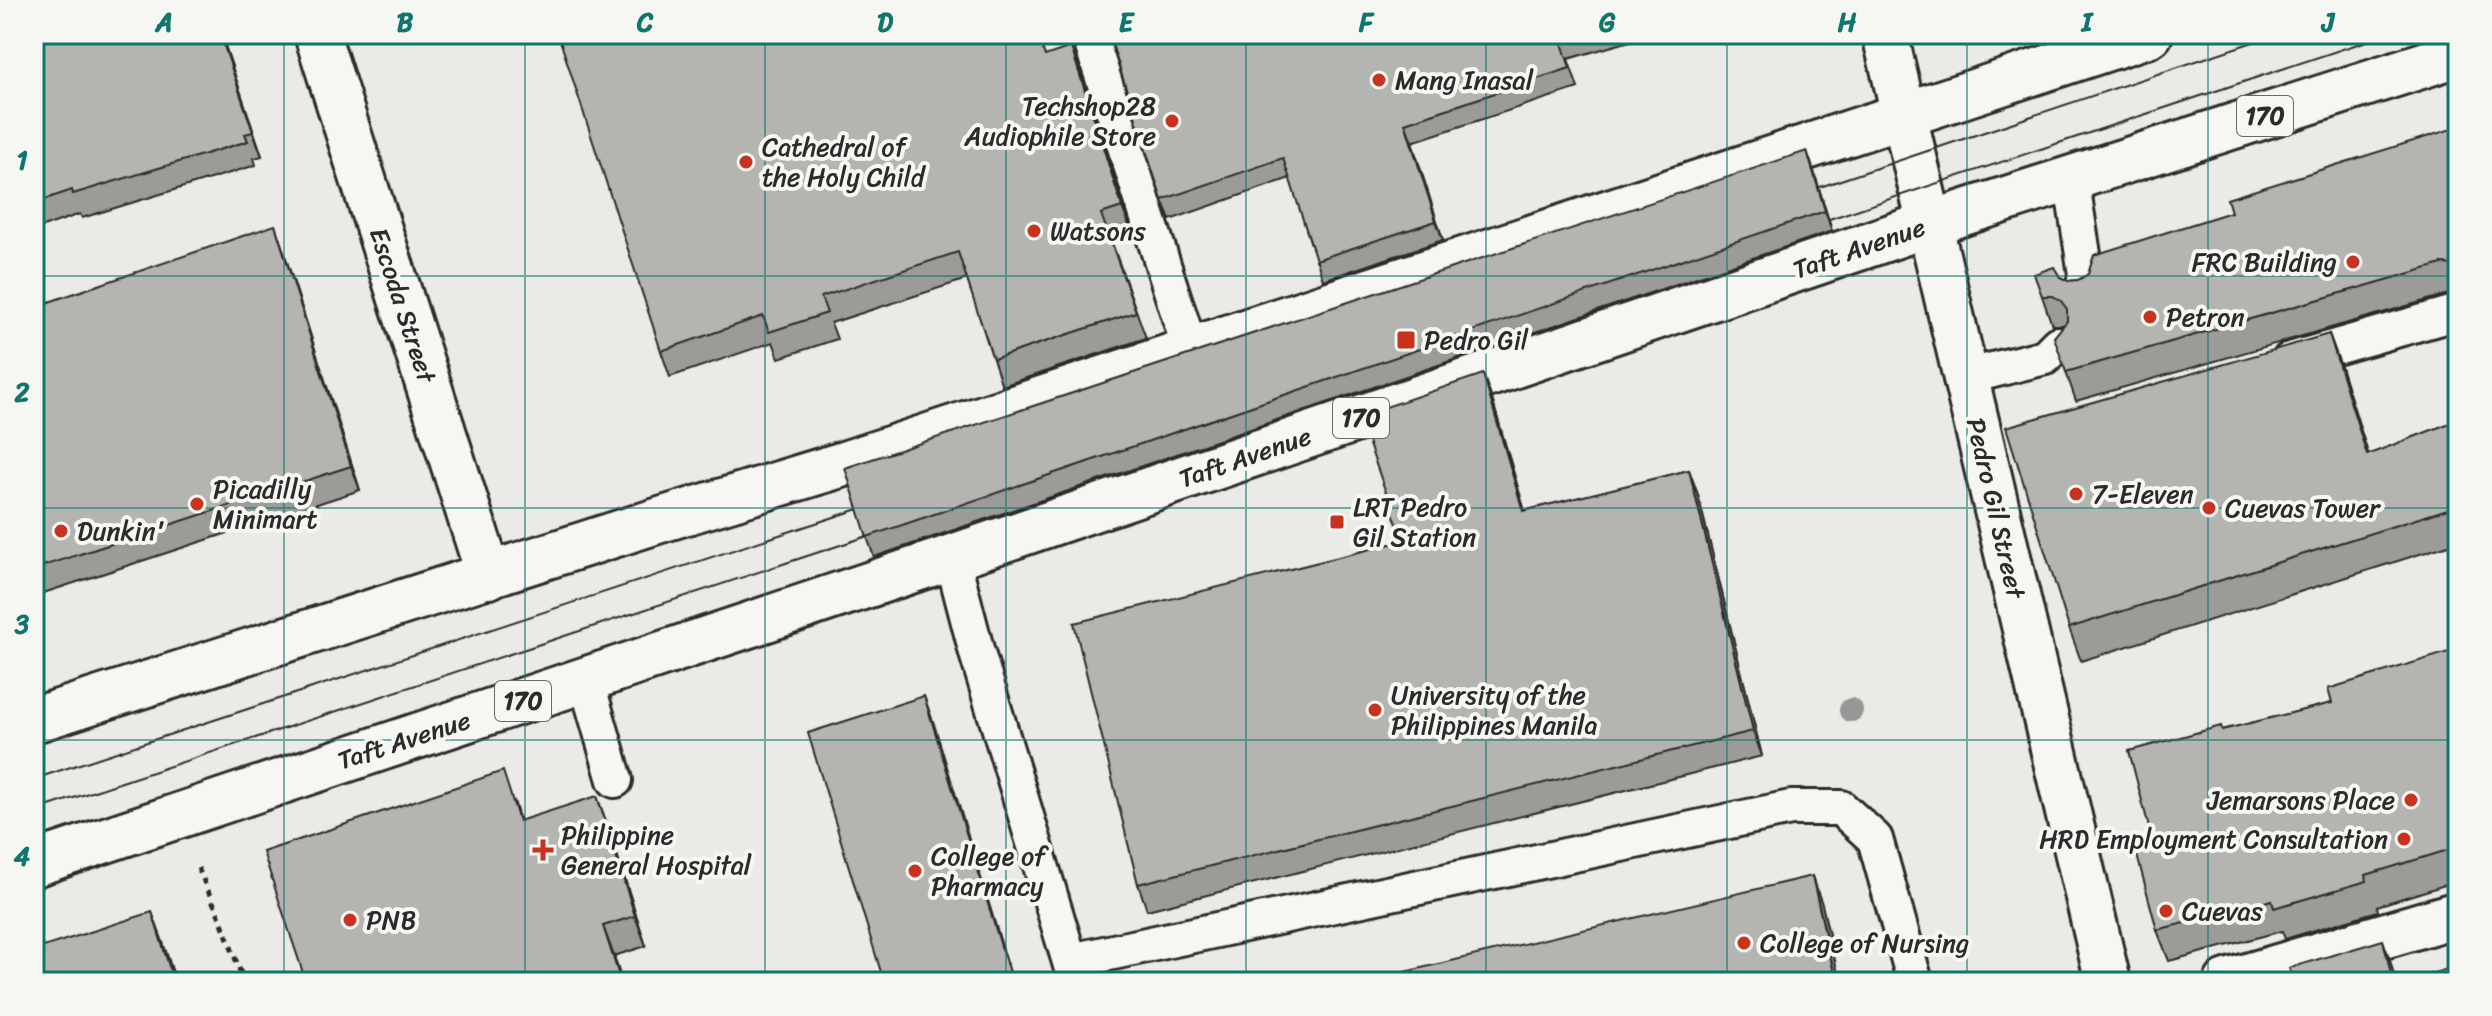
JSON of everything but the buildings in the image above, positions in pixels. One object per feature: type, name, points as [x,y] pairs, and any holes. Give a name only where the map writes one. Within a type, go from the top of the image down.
[{"type":"main road","name":"Escoda Street","points":[[317,34],[489,576]]},
{"type":"main road","name":"Pedro Gil Street","points":[[1885,34],[1965,377],[1997,445],[2108,982]]},
{"type":"main road","points":[[34,720],[844,464],[2150,34]]},
{"type":"main road","name":"Taft Avenue","points":[[34,864],[952,557],[1929,224],[2458,54]]},
{"type":"main road","points":[[2227,982],[2458,914]]},
{"type":"lane","points":[[1089,34],[1190,349]]},
{"type":"lane","points":[[2071,177],[2086,274],[2083,290]]},
{"type":"lane","points":[[2258,369],[2458,312]]},
{"type":"lane","points":[[1965,377],[2045,357],[2058,344]]},
{"type":"lane","points":[[952,557],[977,653],[1074,972],[1791,808],[1841,808],[1875,839],[1915,982]]},
{"type":"lane","points":[[586,680],[615,780]]},
{"type":"path","points":[[221,920],[244,982]]},
{"type":"tram line","points":[[1799,194],[2277,34]]},
{"type":"tram line","points":[[1808,226],[2388,34]]},
{"type":"tram line","points":[[34,779],[877,503]]},
{"type":"tram line","points":[[34,811],[889,529]]},
{"type":"place","name":"Mang Inasal","points":[[1379,80]]},
{"type":"place","name":"Techshop28 Audiophile Store","points":[[1172,121]]},
{"type":"place","name":"Cathedral of the Holy Child","points":[[746,162]]},
{"type":"place","name":"Watsons","points":[[1034,231]]},
{"type":"place","name":"FRC Building","points":[[2353,262]]},
{"type":"place","name":"Petron","points":[[2150,317]]},
{"type":"place","name":"Pedro Gil","points":[[1406,340]]},
{"type":"place","name":"7-Eleven","points":[[2076,494]]},
{"type":"place","name":"Picadilly Minimart","points":[[197,504]]},
{"type":"place","name":"Cuevas Tower","points":[[2209,508]]},
{"type":"place","name":"LRT Pedro Gil Station","points":[[1337,522]]},
{"type":"place","name":"Dunkin'","points":[[61,531]]},
{"type":"place","name":"University of the Philippines Manila","points":[[1375,710]]},
{"type":"place","name":"Jemarsons Place","points":[[2411,800]]},
{"type":"place","name":"HRD Employment Consultation","points":[[2404,839]]},
{"type":"place","name":"Philippine General Hospital","points":[[543,850]]},
{"type":"place","name":"College of Pharmacy","points":[[915,871]]},
{"type":"place","name":"Cuevas","points":[[2166,911]]},
{"type":"place","name":"PNB","points":[[350,920]]},
{"type":"place","name":"College of Nursing","points":[[1744,943]]}]
